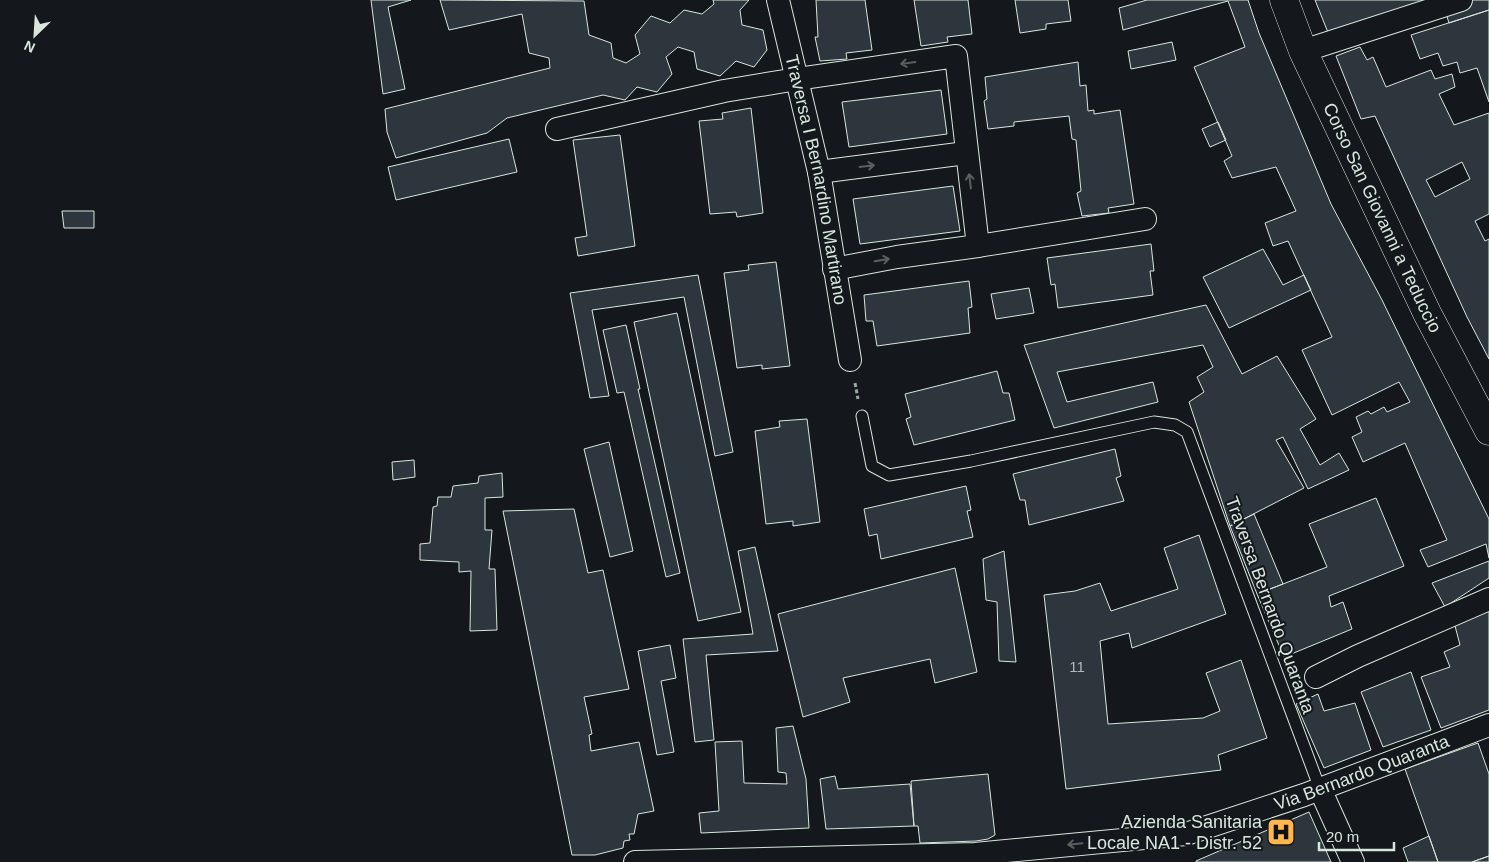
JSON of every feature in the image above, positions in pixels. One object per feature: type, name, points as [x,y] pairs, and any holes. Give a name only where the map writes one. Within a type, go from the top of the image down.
[{"type":"main road","name":"Corso San Giovanni a Teduccio","points":[[1284,0],[1303,51],[1427,313],[1489,431]]},
{"type":"street","name":"Traversa I Bernardino Martirano","points":[[778,0],[819,172],[850,360]]},
{"type":"street","points":[[1303,51],[1461,0]]},
{"type":"street","points":[[557,129],[724,91],[797,78],[956,56],[978,246]]},
{"type":"street","points":[[819,172],[966,154]]},
{"type":"street","points":[[834,269],[897,257],[1145,220]]},
{"type":"street","points":[[1316,677],[1358,656],[1489,599]]},
{"type":"street","name":"Via Bernardo Quaranta","points":[[635,862],[977,858],[1186,834],[1320,789],[1489,725]]},
{"type":"street","points":[[1320,789],[1352,862]]},
{"type":"lane","name":"Traversa Bernardo Quaranta","points":[[862,416],[872,466],[888,475],[971,461],[1154,422],[1175,425],[1187,432],[1320,789]]},
{"type":"path","points":[[850,360],[862,416]]},
{"type":"building","points":[[371,0],[411,0],[388,7],[405,89],[383,94]]},
{"type":"building","points":[[440,0],[584,1],[589,35],[611,43],[613,58],[626,63],[640,54],[635,35],[651,16],[670,23],[684,10],[702,14],[714,4],[713,0],[749,0],[740,10],[742,25],[763,30],[767,50],[754,67],[736,61],[720,76],[697,69],[694,52],[678,47],[666,57],[672,74],[657,92],[637,87],[625,100],[603,95],[507,118],[487,133],[396,158],[387,132],[385,109],[550,68],[549,58],[529,53],[522,14],[449,30]]},
{"type":"building","points":[[816,0],[865,0],[872,50],[846,53],[847,59],[820,61],[815,37],[818,37]]},
{"type":"building","points":[[914,0],[968,0],[972,34],[947,37],[948,42],[921,46]]},
{"type":"building","points":[[1015,0],[1068,0],[1071,21],[1046,24],[1046,29],[1020,33]]},
{"type":"building","points":[[1147,0],[1248,0],[1259,33],[1331,204],[1382,300],[1489,519],[1489,558],[1486,544],[1428,567],[1420,550],[1447,540],[1405,443],[1363,462],[1352,437],[1362,432],[1356,417],[1368,411],[1371,414],[1384,407],[1387,412],[1410,402],[1399,382],[1332,415],[1302,350],[1332,337],[1288,241],[1273,246],[1265,223],[1296,211],[1276,167],[1232,178],[1224,161],[1232,156],[1194,67],[1245,47],[1228,1],[1123,30],[1119,8]]},
{"type":"building","points":[[1315,0],[1434,0],[1329,35]]},
{"type":"building","points":[[1442,0],[1489,0],[1489,10],[1449,23]]},
{"type":"building","points":[[1489,10],[1489,102],[1477,68],[1460,73],[1457,62],[1443,66],[1438,53],[1420,59],[1411,35]]},
{"type":"building","points":[[1172,42],[1176,60],[1131,69],[1128,51]]},
{"type":"building","points":[[1360,47],[1367,60],[1373,57],[1386,87],[1431,70],[1435,79],[1452,74],[1455,87],[1439,94],[1454,125],[1489,113],[1489,214],[1475,221],[1485,241],[1489,239],[1489,359],[1467,317],[1375,116],[1361,119],[1336,56]],"holes":[[[1462,162],[1470,179],[1435,197],[1426,180]]]},
{"type":"building","points":[[1078,62],[1080,86],[1086,85],[1088,111],[1094,110],[1094,114],[1120,110],[1134,204],[1108,208],[1109,213],[1082,216],[1077,193],[1081,191],[1076,140],[1072,139],[1069,116],[1014,122],[1014,126],[988,129],[984,101],[987,99],[985,77]]},
{"type":"building","points":[[941,90],[947,134],[849,147],[842,102]]},
{"type":"building","points":[[751,108],[763,213],[737,217],[736,212],[710,214],[699,121],[723,119],[722,113]]},
{"type":"building","points":[[1218,122],[1226,140],[1210,147],[1202,129]]},
{"type":"building","points":[[620,135],[635,246],[578,256],[575,238],[587,236],[573,140]]},
{"type":"building","points":[[509,139],[517,172],[396,200],[388,167]]},
{"type":"building","points":[[953,186],[960,231],[860,244],[853,199]]},
{"type":"building","points":[[62,211],[94,211],[94,228],[64,228]]},
{"type":"building","points":[[1151,244],[1154,271],[1150,271],[1153,295],[1058,308],[1055,284],[1051,285],[1047,258]]},
{"type":"building","points":[[1263,249],[1283,285],[1304,275],[1311,290],[1229,328],[1203,277]]},
{"type":"building","points":[[776,262],[790,366],[762,369],[762,365],[737,368],[724,273],[749,270],[748,265]]},
{"type":"building","points":[[698,275],[733,452],[715,456],[684,297],[592,310],[609,396],[590,398],[570,293]]},
{"type":"building","points":[[969,281],[972,307],[968,308],[970,333],[877,346],[873,321],[866,321],[864,295]]},
{"type":"building","points":[[1029,288],[1034,313],[996,319],[991,294]]},
{"type":"building","points":[[1206,305],[1242,374],[1277,356],[1316,419],[1300,429],[1320,465],[1339,453],[1349,470],[1308,489],[1283,437],[1276,440],[1304,488],[1230,526],[1189,402],[1204,392],[1197,377],[1213,367],[1203,345],[1057,372],[1067,402],[1153,382],[1158,402],[1054,428],[1024,345]]},
{"type":"building","points":[[677,313],[741,612],[698,621],[634,322]]},
{"type":"building","points":[[626,325],[640,389],[638,389],[680,573],[666,577],[624,392],[617,393],[603,330]]},
{"type":"building","points":[[997,371],[1003,393],[1009,393],[1015,420],[914,445],[906,419],[911,417],[905,394]]},
{"type":"building","points":[[807,419],[820,522],[793,526],[793,521],[766,524],[755,431],[780,427],[779,421]]},
{"type":"building","points":[[609,442],[633,551],[610,557],[584,449]]},
{"type":"building","points":[[1115,449],[1121,476],[1116,478],[1124,501],[1029,525],[1025,500],[1020,500],[1013,474]]},
{"type":"building","points":[[414,460],[415,477],[393,480],[392,462]]},
{"type":"building","points":[[502,473],[503,497],[485,498],[485,530],[492,530],[489,569],[495,569],[497,630],[470,631],[471,571],[459,572],[459,562],[420,560],[420,544],[430,543],[433,507],[437,506],[438,497],[451,497],[453,486],[478,483],[479,476]]},
{"type":"building","points":[[966,486],[971,510],[967,511],[973,537],[881,559],[877,534],[869,536],[864,509]]},
{"type":"building","points":[[1376,498],[1404,566],[1329,596],[1331,607],[1343,602],[1352,629],[1284,657],[1257,594],[1327,567],[1309,524]]},
{"type":"building","points":[[574,509],[588,573],[603,570],[629,689],[584,697],[592,734],[589,735],[591,751],[639,742],[654,811],[638,814],[634,834],[629,834],[630,840],[624,841],[623,848],[595,855],[572,855],[503,511]]},
{"type":"building","points":[[1254,514],[1283,584],[1257,594],[1230,526]]},
{"type":"building","points":[[1199,535],[1226,614],[1132,648],[1129,633],[1100,641],[1108,724],[1203,718],[1220,711],[1206,673],[1241,660],[1267,738],[1218,755],[1221,770],[1066,789],[1044,595],[1075,591],[1100,583],[1111,611],[1178,589],[1164,548]]},
{"type":"building","points":[[755,547],[778,651],[706,655],[714,740],[695,742],[683,639],[753,634],[738,551]]},
{"type":"building","points":[[1004,551],[1016,662],[999,661],[997,602],[986,600],[983,559]]},
{"type":"building","points":[[1489,561],[1489,578],[1445,607],[1432,583]]},
{"type":"building","points":[[955,568],[977,672],[935,683],[930,659],[843,678],[850,702],[803,717],[778,614]]},
{"type":"building","points":[[1489,610],[1489,710],[1441,728],[1421,677],[1450,667],[1444,652],[1460,645],[1454,622]]},
{"type":"building","points":[[670,645],[676,678],[661,681],[674,752],[657,755],[638,651]]},
{"type":"building","points":[[1411,672],[1431,730],[1383,747],[1361,692]]},
{"type":"building","points":[[1318,694],[1324,711],[1355,703],[1371,750],[1324,768],[1296,704]]},
{"type":"building","points":[[793,726],[806,779],[809,828],[701,833],[699,813],[719,811],[715,742],[742,741],[744,783],[787,784],[786,773],[778,772],[776,728]]},
{"type":"building","points":[[1478,743],[1489,774],[1489,856],[1472,862],[1438,862],[1405,769]]},
{"type":"building","points":[[988,774],[995,835],[988,839],[976,841],[920,843],[918,826],[914,826],[911,781]]},
{"type":"building","points":[[835,776],[838,789],[910,784],[914,826],[826,829],[820,779]]},
{"type":"building","points":[[1309,812],[1331,862],[1196,862],[1196,861]]},
{"type":"building","points":[[1429,836],[1438,862],[1408,862],[1403,848]]},
{"type":"building","points":[[1489,856],[1489,862],[1472,862]]},
{"type":"place","name":"Azienda Sanitaria Locale NA1 - Distr. 52","points":[[1281,832]]}]
